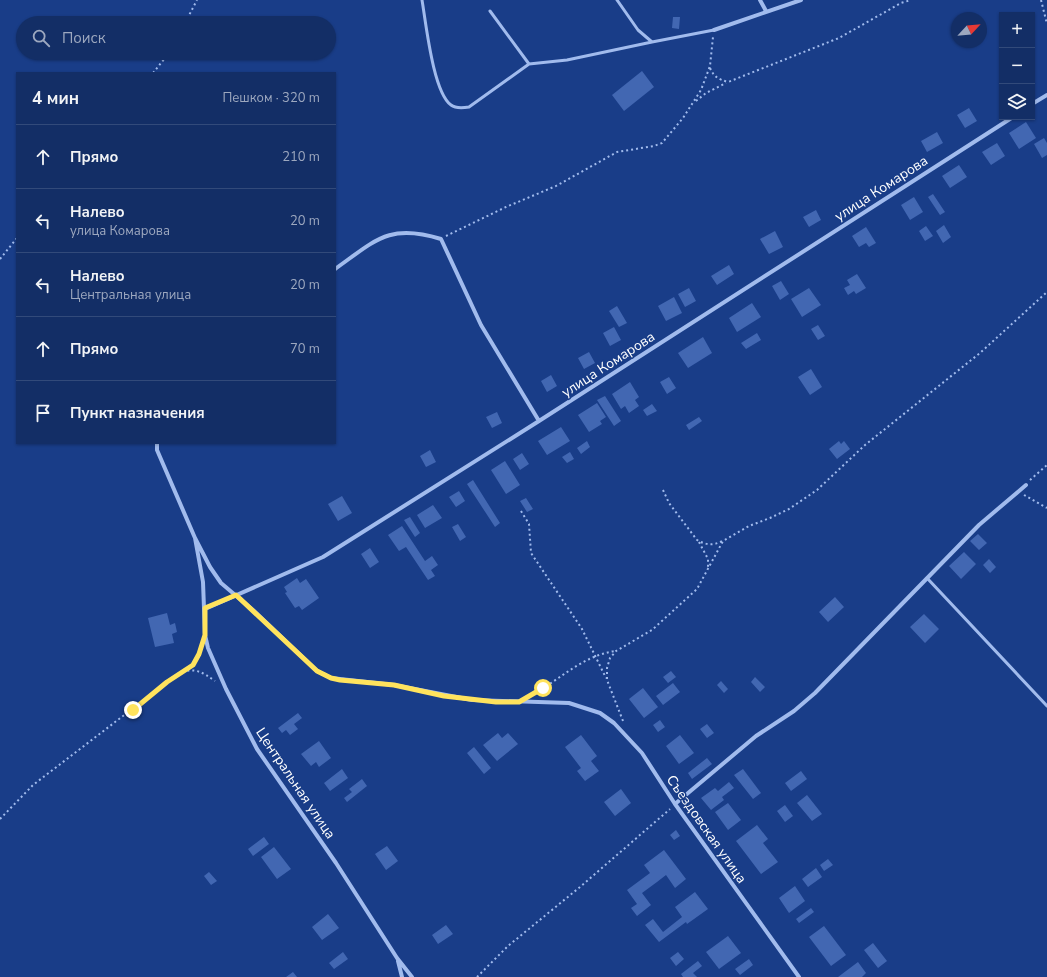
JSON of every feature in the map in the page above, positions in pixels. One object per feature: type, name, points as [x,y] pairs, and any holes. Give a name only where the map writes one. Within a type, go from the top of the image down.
[{"type":"street","points":[[760,0],[766,11]]},
{"type":"street","points":[[714,30],[801,0]]},
{"type":"street","points":[[1035,102],[1047,95]]},
{"type":"street","name":"улица Комарова","points":[[205,608],[323,557],[539,421],[1008,120]]},
{"type":"street","points":[[336,268],[371,244],[389,234],[409,231],[441,239],[481,325],[539,421]]},
{"type":"street","name":"Центральная улица","points":[[157,444],[157,450],[195,538],[200,562],[205,608],[205,635],[208,648],[226,689],[257,750],[336,863],[397,958],[412,977]]},
{"type":"street","points":[[675,804],[751,740],[794,712],[815,693],[979,525],[1026,485]]},
{"type":"street","name":"Съездовская улица","points":[[195,538],[210,568],[220,583],[236,595],[317,671],[331,678],[394,685],[472,700],[569,703],[600,713],[614,723],[629,738],[799,977]]},
{"type":"street","points":[[397,958],[402,977]]},
{"type":"lane","points":[[422,0],[434,69],[442,93],[451,106],[461,109],[469,107],[528,64],[567,60],[714,30]]},
{"type":"lane","points":[[617,0],[638,30],[652,42]]},
{"type":"lane","points":[[490,11],[528,64]]},
{"type":"lane","points":[[927,578],[1047,706]]},
{"type":"path","points":[[189,16],[197,0]]},
{"type":"path","points":[[694,103],[706,93],[728,82],[839,38],[901,3],[911,0]]},
{"type":"path","points":[[1041,0],[1047,24]]},
{"type":"path","points":[[441,239],[506,207],[556,186],[617,152],[654,146],[662,143],[694,103],[701,90],[710,66],[714,30]]},
{"type":"path","points":[[154,72],[163,60]]},
{"type":"path","points":[[710,66],[713,75],[728,82]]},
{"type":"path","points":[[0,259],[16,239]]},
{"type":"path","points":[[697,540],[704,544],[712,545],[723,541],[749,526],[789,509],[817,490],[865,445],[980,352],[1047,292]]},
{"type":"path","points":[[1026,485],[1047,465]]},
{"type":"path","points":[[663,490],[669,503],[697,540],[708,559],[708,569]]},
{"type":"path","points":[[1017,492],[1047,508]]},
{"type":"path","points":[[521,511],[529,524],[530,553],[582,629],[607,680],[624,723]]},
{"type":"path","points":[[519,702],[543,688],[572,667],[596,656],[616,651],[641,638],[679,608],[697,589],[723,541]]},
{"type":"path","points":[[188,670],[199,654],[205,635]]},
{"type":"path","points":[[607,680],[607,668],[610,658],[616,651]]},
{"type":"path","points":[[0,819],[33,785],[48,772],[179,673],[188,670],[200,672],[226,689]]},
{"type":"path","points":[[477,977],[508,946],[580,888],[675,804]]},
{"type":"building","points":[[673,17],[680,17],[679,29],[672,28]]},
{"type":"building","points":[[642,71],[654,87],[624,111],[612,95]]},
{"type":"building","points":[[969,108],[977,121],[965,128],[957,115]]},
{"type":"building","points":[[1026,122],[1036,138],[1019,149],[1009,133]]},
{"type":"building","points":[[937,132],[943,143],[927,152],[921,141]]},
{"type":"building","points":[[1044,138],[1047,143],[1047,155],[1042,158],[1034,144]]},
{"type":"building","points":[[997,143],[1005,156],[991,165],[982,152]]},
{"type":"building","points":[[959,165],[967,177],[950,188],[942,176]]},
{"type":"building","points":[[933,194],[945,212],[940,215],[928,197]]},
{"type":"building","points":[[914,197],[923,212],[910,220],[901,205]]},
{"type":"building","points":[[816,210],[821,220],[809,227],[803,217]]},
{"type":"building","points":[[944,225],[951,237],[943,243],[936,231]]},
{"type":"building","points":[[926,226],[933,236],[925,241],[919,231]]},
{"type":"building","points":[[866,227],[876,243],[869,247],[866,243],[859,247],[852,236]]},
{"type":"building","points":[[775,231],[783,247],[769,254],[760,239]]},
{"type":"building","points":[[729,265],[734,274],[717,285],[711,276]]},
{"type":"building","points":[[857,274],[866,288],[856,294],[854,291],[848,295],[844,288],[850,285],[847,280]]},
{"type":"building","points":[[781,281],[789,294],[780,300],[772,286]]},
{"type":"building","points":[[689,288],[696,301],[685,307],[678,294]]},
{"type":"building","points":[[809,288],[821,305],[802,317],[791,299]]},
{"type":"building","points":[[674,297],[682,313],[666,321],[658,306]]},
{"type":"building","points":[[752,303],[761,317],[737,332],[729,318]]},
{"type":"building","points":[[617,306],[627,323],[619,327],[609,311]]},
{"type":"building","points":[[818,325],[825,336],[818,340],[811,329]]},
{"type":"building","points":[[614,327],[621,340],[610,346],[603,333]]},
{"type":"building","points":[[757,333],[761,340],[746,349],[741,343]]},
{"type":"building","points":[[703,337],[712,353],[688,368],[678,353]]},
{"type":"building","points":[[589,352],[595,363],[584,369],[578,358]]},
{"type":"building","points":[[811,369],[822,387],[810,395],[798,377]]},
{"type":"building","points":[[551,375],[557,386],[547,392],[541,381]]},
{"type":"building","points":[[669,377],[676,388],[667,394],[660,382]]},
{"type":"building","points":[[630,382],[639,397],[635,400],[639,406],[629,413],[625,406],[621,409],[612,394]]},
{"type":"building","points":[[605,396],[621,421],[614,426],[597,400]]},
{"type":"building","points":[[597,403],[606,417],[600,421],[602,424],[589,432],[578,415]]},
{"type":"building","points":[[652,404],[657,411],[647,416],[643,410]]},
{"type":"building","points":[[497,412],[502,423],[492,428],[486,417]]},
{"type":"building","points":[[699,417],[702,421],[689,430],[686,425]]},
{"type":"building","points":[[561,427],[570,441],[547,455],[538,441]]},
{"type":"building","points":[[587,441],[590,447],[581,454],[577,448]]},
{"type":"building","points":[[839,441],[841,444],[844,441],[850,449],[837,459],[829,449]]},
{"type":"building","points":[[430,450],[436,462],[426,467],[420,456]]},
{"type":"building","points":[[570,452],[574,459],[567,463],[562,457]]},
{"type":"building","points":[[522,453],[529,464],[520,470],[513,459]]},
{"type":"building","points":[[505,461],[520,485],[506,494],[491,470]]},
{"type":"building","points":[[473,480],[500,523],[495,527],[467,484]]},
{"type":"building","points":[[459,491],[465,501],[456,507],[449,497]]},
{"type":"building","points":[[342,496],[352,513],[338,521],[328,504]]},
{"type":"building","points":[[526,498],[533,509],[527,512],[520,501]]},
{"type":"building","points":[[433,505],[442,518],[425,528],[417,515]]},
{"type":"building","points":[[410,517],[420,533],[415,537],[404,520]]},
{"type":"building","points":[[458,524],[466,537],[460,541],[452,527]]},
{"type":"building","points":[[402,526],[425,561],[432,556],[438,565],[431,570],[435,576],[428,580],[406,547],[399,551],[388,535]]},
{"type":"building","points":[[978,534],[987,543],[979,550],[970,541]]},
{"type":"building","points":[[370,548],[379,562],[370,568],[361,554]]},
{"type":"building","points":[[964,552],[976,564],[961,579],[949,566]]},
{"type":"building","points":[[989,559],[996,567],[990,573],[983,565]]},
{"type":"building","points":[[297,578],[300,583],[306,579],[319,598],[302,610],[299,606],[295,608],[285,593],[287,592],[284,587]]},
{"type":"building","points":[[835,597],[844,607],[828,622],[819,612]]},
{"type":"building","points":[[167,613],[170,625],[175,623],[177,632],[172,634],[174,643],[155,647],[148,618]]},
{"type":"building","points":[[924,614],[939,629],[925,643],[910,627]]},
{"type":"building","points":[[671,671],[676,677],[668,683],[663,677]]},
{"type":"building","points":[[755,677],[765,687],[760,692],[751,682]]},
{"type":"building","points":[[721,681],[728,689],[724,693],[717,685]]},
{"type":"building","points":[[673,683],[680,692],[663,705],[656,696]]},
{"type":"building","points":[[643,688],[658,707],[644,718],[629,699]]},
{"type":"building","points":[[298,713],[302,718],[294,724],[298,729],[290,735],[286,730],[282,733],[278,728]]},
{"type":"building","points":[[660,720],[665,727],[658,732],[653,725]]},
{"type":"building","points":[[707,724],[714,733],[707,738],[700,729]]},
{"type":"building","points":[[498,733],[502,738],[508,733],[518,744],[497,761],[483,745]]},
{"type":"building","points":[[581,735],[597,756],[591,761],[599,771],[585,781],[577,771],[581,768],[565,747]]},
{"type":"building","points":[[680,735],[694,753],[679,764],[666,746]]},
{"type":"building","points":[[319,741],[331,758],[319,767],[316,762],[311,766],[301,754]]},
{"type":"building","points":[[474,747],[491,768],[484,774],[467,753]]},
{"type":"building","points":[[707,758],[712,764],[692,779],[688,773]]},
{"type":"building","points":[[342,769],[348,778],[330,791],[324,783]]},
{"type":"building","points":[[743,769],[761,793],[753,799],[734,775]]},
{"type":"building","points":[[801,771],[807,779],[791,791],[785,783]]},
{"type":"building","points":[[362,779],[367,786],[347,802],[344,798],[352,792],[349,789]]},
{"type":"building","points":[[729,782],[734,788],[722,797],[724,800],[711,810],[701,798],[715,788],[718,791]]},
{"type":"building","points":[[621,789],[631,803],[615,816],[604,802]]},
{"type":"building","points":[[807,795],[822,814],[812,821],[797,803]]},
{"type":"building","points":[[728,803],[741,820],[728,830],[715,812]]},
{"type":"building","points":[[785,805],[793,816],[785,822],[777,811]]},
{"type":"building","points":[[757,825],[768,839],[763,843],[778,862],[761,874],[736,841]]},
{"type":"building","points":[[676,830],[680,836],[674,840],[670,835]]},
{"type":"building","points":[[264,837],[269,844],[253,856],[248,849]]},
{"type":"building","points":[[387,846],[398,861],[386,870],[375,854]]},
{"type":"building","points":[[274,847],[291,869],[277,879],[261,857]]},
{"type":"building","points":[[664,850],[686,879],[675,888],[666,875],[642,893],[651,905],[637,916],[631,908],[637,904],[627,890],[650,873],[644,865]]},
{"type":"building","points":[[828,859],[833,865],[824,871],[820,865]]},
{"type":"building","points":[[816,868],[822,877],[808,887],[802,879]]},
{"type":"building","points":[[209,872],[217,881],[211,885],[204,876]]},
{"type":"building","points":[[795,886],[805,901],[789,913],[779,898]]},
{"type":"building","points":[[695,892],[708,909],[687,924],[686,922],[659,942],[645,925],[653,919],[663,932],[682,917],[675,907]]},
{"type":"building","points":[[811,908],[814,912],[799,923],[796,919]]},
{"type":"building","points":[[328,914],[339,928],[322,940],[312,927]]},
{"type":"building","points":[[446,925],[453,934],[438,944],[432,935]]},
{"type":"building","points":[[824,926],[846,955],[831,966],[809,937]]},
{"type":"building","points":[[728,936],[741,953],[719,969],[706,952]]},
{"type":"building","points":[[873,943],[887,961],[878,968],[864,950]]},
{"type":"building","points":[[343,952],[348,959],[334,969],[329,963]]},
{"type":"building","points":[[678,952],[684,959],[676,966],[670,958]]},
{"type":"building","points":[[749,959],[753,965],[740,975],[735,969]]},
{"type":"building","points":[[698,961],[702,966],[693,973],[697,977],[683,977],[681,974]]},
{"type":"building","points":[[858,962],[866,973],[862,977],[838,977]]},
{"type":"building","points":[[293,972],[297,977],[286,977]]},
{"type":"route","points":[[133,710],[179,673],[188,670],[193,665],[199,654],[205,635],[205,608],[236,595],[317,671],[331,678],[340,680],[370,681],[444,696],[496,702],[519,702],[543,688]]}]
